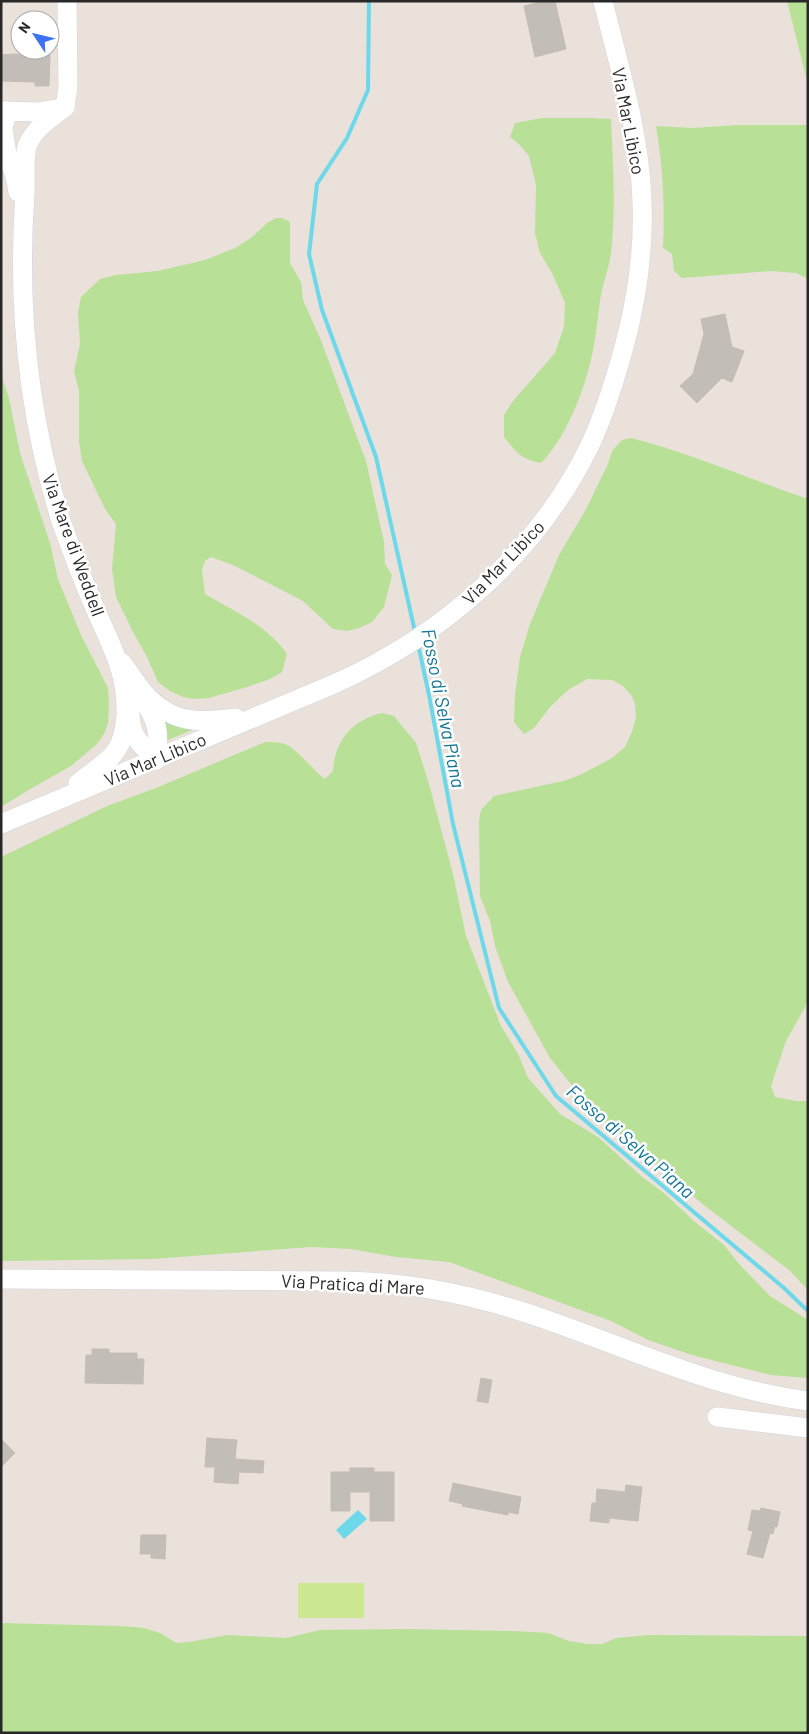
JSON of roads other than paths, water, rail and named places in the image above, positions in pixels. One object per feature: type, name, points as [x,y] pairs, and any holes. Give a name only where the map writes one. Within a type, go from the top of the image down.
[{"type":"street","points":[[28,145],[42,125],[66,107],[68,87],[67,1]]},
{"type":"street","name":"Via Mar Libico","points":[[1,824],[344,680],[376,664],[432,628],[491,579],[518,552],[546,518],[571,481],[590,445],[608,402],[619,366],[639,276],[642,201],[636,140],[602,1]]},
{"type":"street","points":[[4,111],[44,111],[66,107]]},
{"type":"street","points":[[4,111],[20,120],[26,133],[28,145]]},
{"type":"street","name":"Via Mare di Weddell","points":[[4,111],[4,150],[16,174],[22,220]]},
{"type":"street","name":"Via Mare di Weddell","points":[[28,145],[22,220],[25,341],[30,386],[44,458],[62,522],[91,599],[118,658],[125,686],[126,708],[123,734],[118,749],[102,766],[57,800]]},
{"type":"street","points":[[118,658],[130,706],[132,733],[156,760]]},
{"type":"street","points":[[118,658],[152,713],[157,727],[156,760]]},
{"type":"street","name":"Via Mare di Weddell","points":[[118,658],[148,697],[157,705],[178,717],[207,722],[256,716]]},
{"type":"street","name":"Via Pratica di Mare","points":[[1,1279],[348,1281],[424,1287],[477,1298],[519,1310],[714,1380],[759,1392],[808,1401]]},
{"type":"street","points":[[717,1417],[808,1428]]},
{"type":"water","points":[[358,1510],[367,1519],[344,1539],[336,1530]]},
{"type":"waterway","name":"Fosso di Selva Piana","points":[[369,1],[368,90],[347,138],[317,184],[309,254],[322,310],[376,457],[415,632]]},
{"type":"waterway","name":"Fosso di Selva Piana","points":[[418,644],[453,824],[499,1008],[556,1096],[784,1288],[808,1311]]}]
